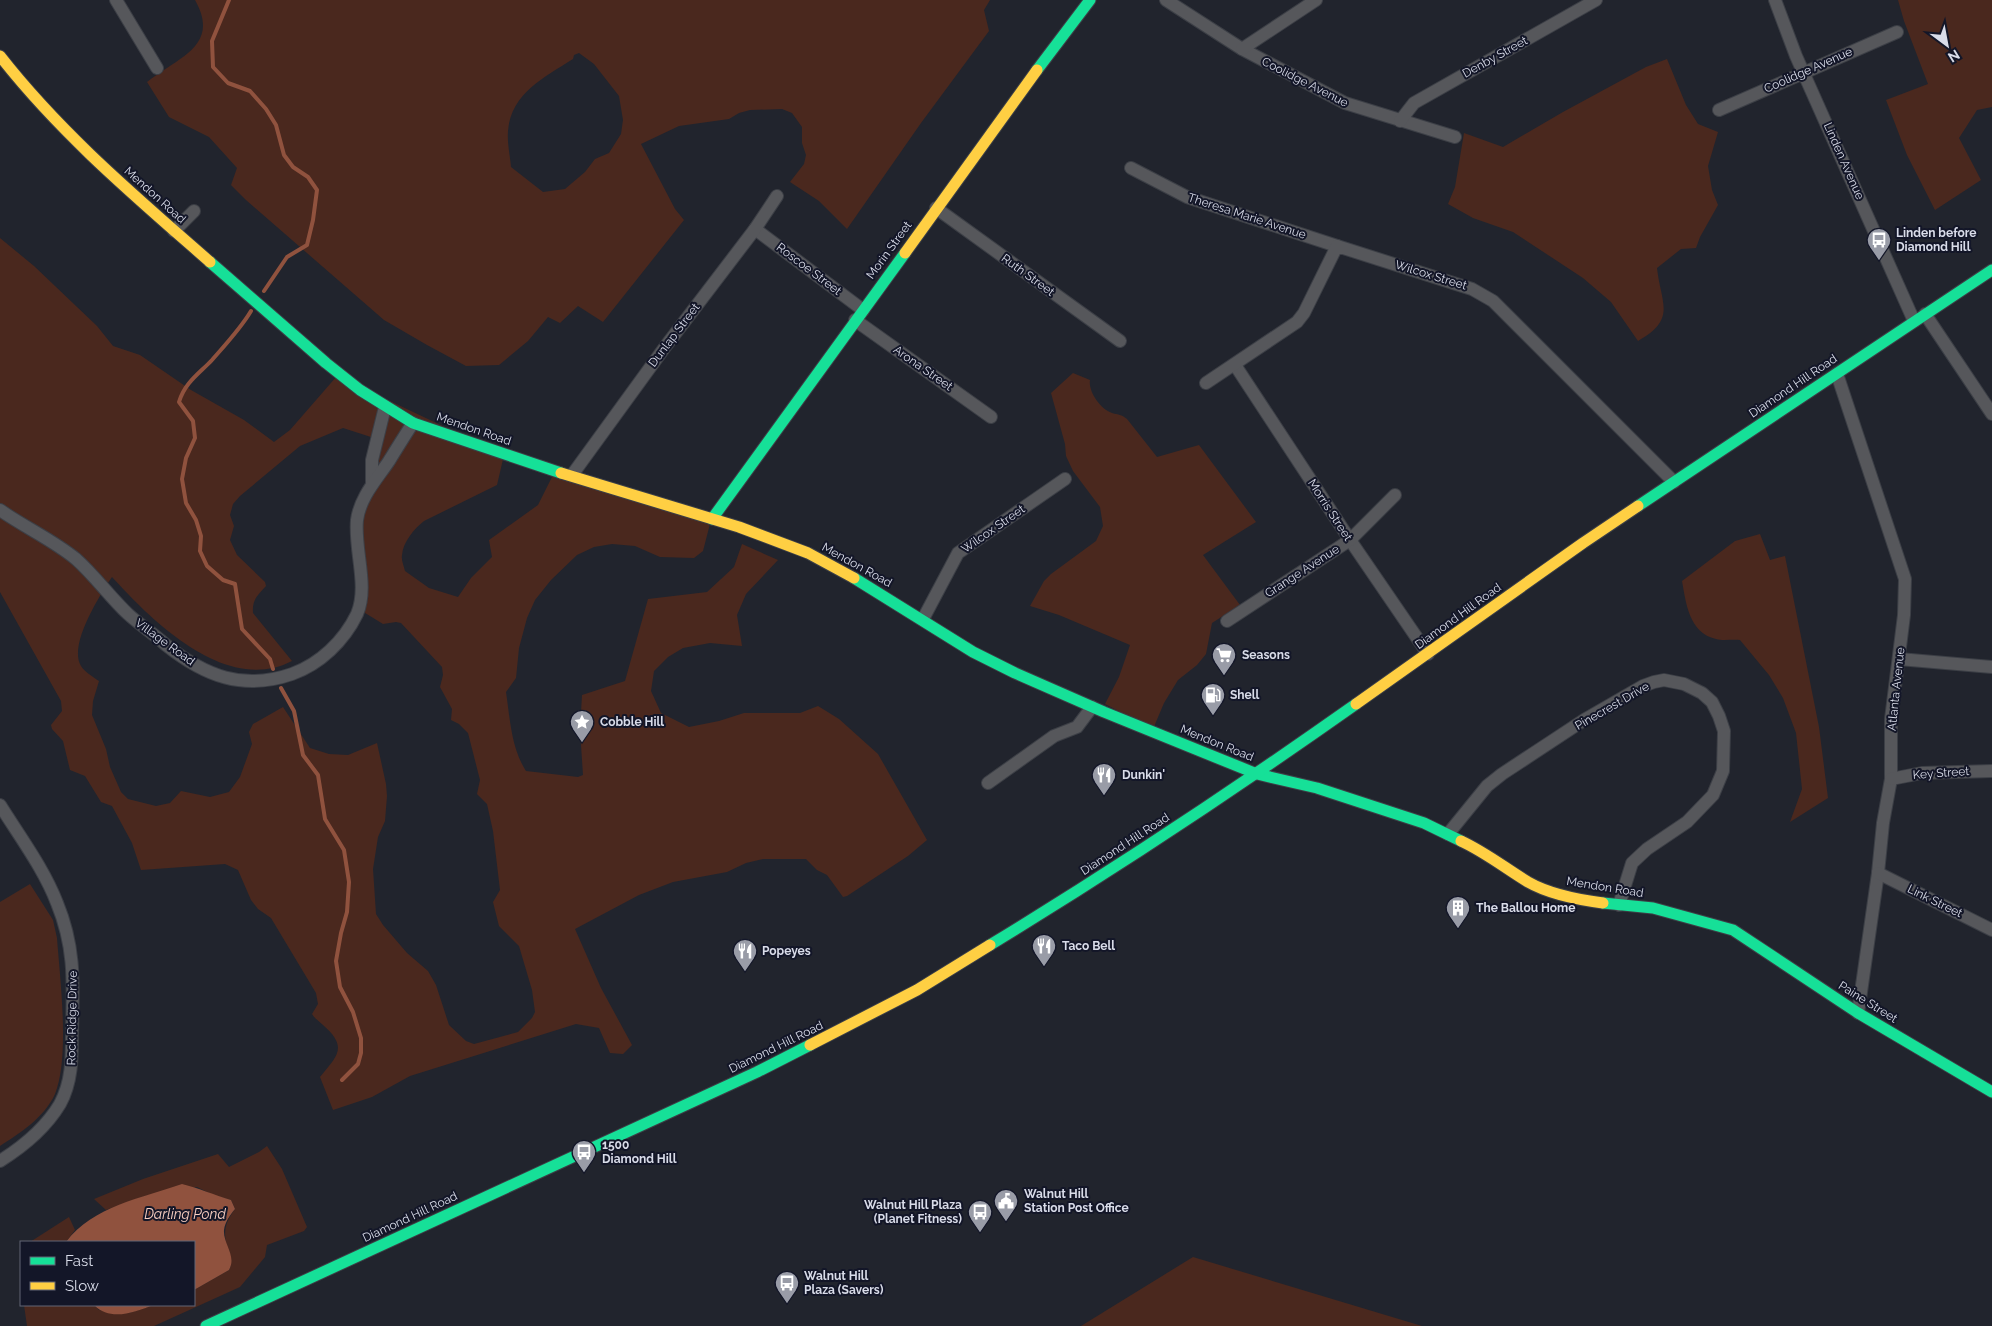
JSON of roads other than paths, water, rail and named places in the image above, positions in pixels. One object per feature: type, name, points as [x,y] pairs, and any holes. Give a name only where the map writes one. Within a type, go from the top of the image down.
[{"type":"main road","name":"Morin Street","points":[[712,518],[936,208],[1090,0]]},
{"type":"main road","name":"Mendon Road","points":[[0,56],[54,120],[174,231],[312,352],[360,390],[413,423],[454,438],[712,518],[829,563],[923,619],[973,652],[1092,707],[1257,774],[1317,788],[1424,823],[1480,850],[1530,883],[1576,898],[1653,908],[1733,930]]},
{"type":"main road","name":"Diamond Hill Road","points":[[206,1326],[731,1084],[848,1026],[953,969],[1069,897],[1257,774],[1583,543],[1992,270]]},
{"type":"main road","name":"Paine Street","points":[[1733,930],[1858,1013],[1992,1092]]},
{"type":"street","points":[[116,0],[157,68]]},
{"type":"street","name":"Coolidge Avenue","points":[[1166,0],[1242,49],[1345,103],[1455,137]]},
{"type":"street","points":[[1242,49],[1316,0]]},
{"type":"street","name":"Denby Street","points":[[1400,121],[1414,103],[1596,0]]},
{"type":"street","name":"Linden Avenue","points":[[1775,0],[1803,72],[1920,318],[1992,414]]},
{"type":"street","name":"Coolidge Avenue","points":[[1719,110],[1897,32]]},
{"type":"street","name":"Theresa Marie Avenue","points":[[1132,168],[1187,197],[1337,246]]},
{"type":"street","name":"Dunlap Street","points":[[572,475],[665,347],[755,229],[777,196]]},
{"type":"street","name":"Ruth Street","points":[[936,208],[1120,341]]},
{"type":"street","points":[[174,231],[194,211]]},
{"type":"street","name":"Roscoe Street","points":[[755,229],[859,315]]},
{"type":"street","points":[[1206,384],[1297,322],[1304,313],[1337,246]]},
{"type":"street","name":"Wilcox Street","points":[[1337,246],[1472,289],[1493,302],[1674,482]]},
{"type":"street","name":"Arona Street","points":[[859,315],[991,417]]},
{"type":"street","name":"Morris Street","points":[[1235,364],[1350,540],[1428,654]]},
{"type":"street","name":"Atlanta Avenue","points":[[1837,374],[1905,579],[1904,615],[1891,719],[1891,778],[1883,823],[1878,873],[1858,1013]]},
{"type":"street","name":"Village Road","points":[[372,484],[372,460],[385,407]]},
{"type":"street","name":"Village Road","points":[[0,510],[76,560],[128,614],[176,653],[219,676],[264,681],[281,678],[302,670],[331,650],[346,633],[357,613],[361,600],[361,576],[356,544],[357,520],[360,508],[372,484],[413,423]]},
{"type":"street","name":"Wilcox Street","points":[[923,619],[958,553],[1066,479]]},
{"type":"street","name":"Grange Avenue","points":[[1227,621],[1350,540],[1395,495]]},
{"type":"street","points":[[1899,659],[1992,667]]},
{"type":"street","name":"Pinecrest Drive","points":[[1448,834],[1487,786],[1584,720],[1643,686],[1654,682],[1664,680],[1684,684],[1702,693],[1712,702],[1719,716],[1724,731],[1723,771],[1713,795],[1687,822],[1647,848],[1632,863],[1619,905]]},
{"type":"street","points":[[988,783],[1054,736],[1077,727],[1092,707]]},
{"type":"street","name":"Key Street","points":[[1891,778],[1922,773],[1992,771]]},
{"type":"street","name":"Rock Ridge Drive","points":[[0,805],[40,868],[58,905],[69,940],[74,988],[71,1075],[60,1103],[44,1126],[34,1136],[0,1161]]},
{"type":"street","name":"Link Street","points":[[1878,873],[1992,930]]},
{"type":"water","name":"Darling Pond","points":[[182,1184],[231,1200],[235,1209],[225,1224],[224,1230],[225,1240],[231,1255],[229,1270],[195,1289],[195,1241],[67,1241],[90,1220],[135,1199]]},
{"type":"water","points":[[95,1306],[151,1306],[123,1314],[108,1313]]},
{"type":"waterway","points":[[229,0],[212,41],[213,67],[228,83],[250,91],[266,109],[276,125],[284,155],[293,167],[308,177],[317,190],[307,245],[287,257],[264,291]]},
{"type":"waterway","points":[[251,311],[233,336],[189,383],[179,402],[193,421],[195,438],[186,458],[182,479],[186,503],[196,520],[201,536],[200,551],[207,566],[223,580],[235,584],[242,629],[270,659],[273,669]]},
{"type":"waterway","points":[[281,688],[294,711],[303,755],[318,775],[325,819],[344,850],[349,882],[347,912],[336,961],[340,987],[353,1012],[361,1038],[361,1053],[358,1064],[342,1080]]},
{"type":"place","name":"Linden before Diamond Hill","points":[[1879,261]]},
{"type":"place","name":"Seasons","points":[[1224,676]]},
{"type":"place","name":"Shell","points":[[1213,716]]},
{"type":"place","name":"Cobble Hill","points":[[582,743]]},
{"type":"place","name":"Dunkin'","points":[[1104,796]]},
{"type":"place","name":"The Ballou Home","points":[[1458,929]]},
{"type":"place","name":"Taco Bell","points":[[1044,967]]},
{"type":"place","name":"Popeyes","points":[[745,972]]},
{"type":"place","name":"1500 Diamond Hill","points":[[584,1173]]},
{"type":"place","name":"Walnut Hill Station Post Office","points":[[1006,1222]]},
{"type":"place","name":"Walnut Hill Plaza (Planet Fitness)","points":[[980,1233]]},
{"type":"place","name":"Walnut Hill Plaza (Savers)","points":[[787,1304]]}]
